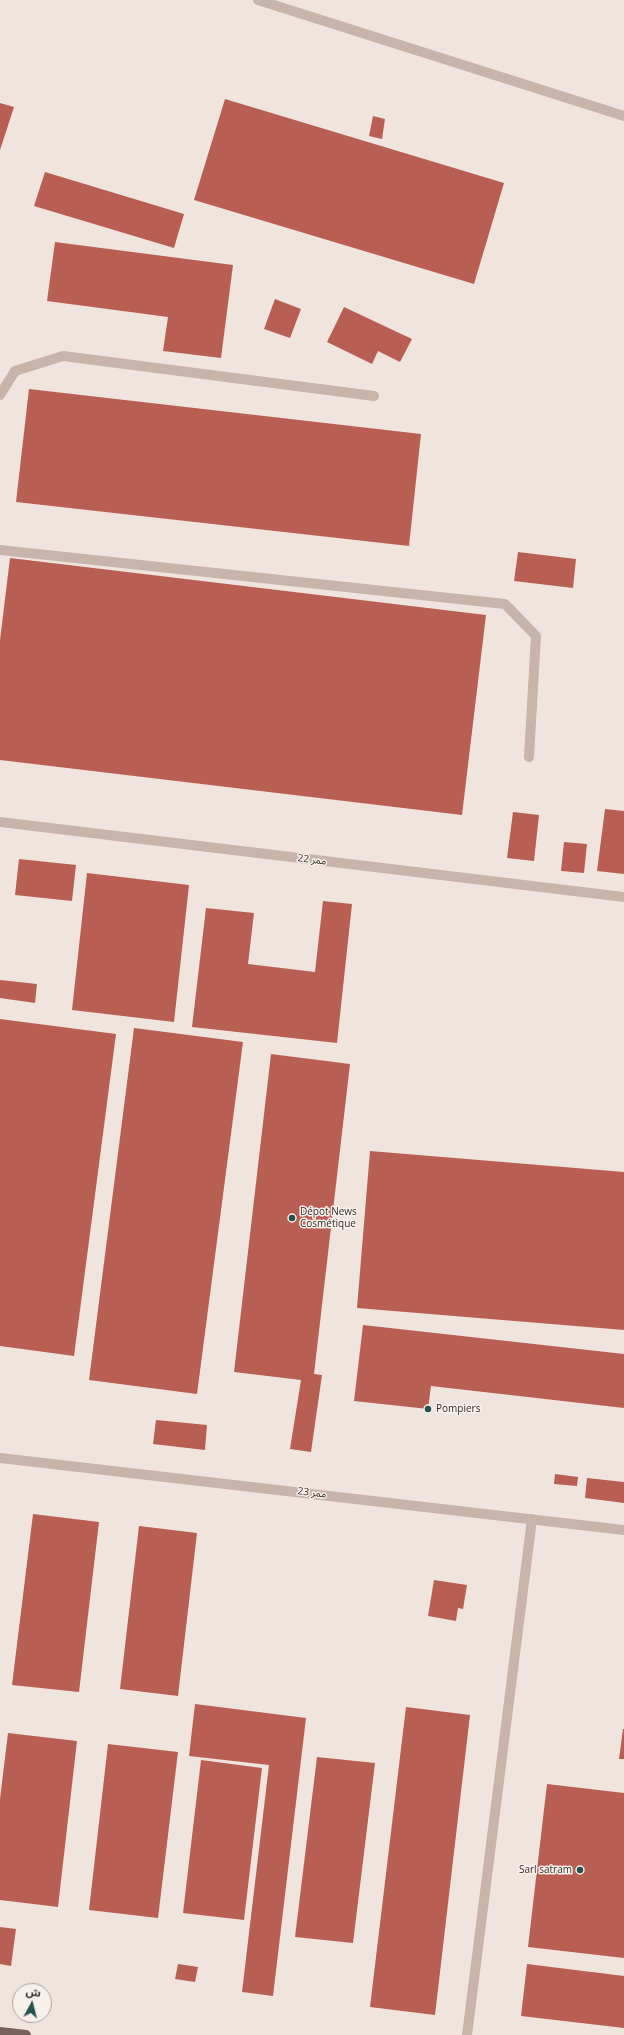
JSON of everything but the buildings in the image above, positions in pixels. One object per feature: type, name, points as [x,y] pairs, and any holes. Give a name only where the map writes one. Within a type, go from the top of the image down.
[{"type":"main road","points":[[0,2032],[26,2035]]},
{"type":"lane","points":[[258,0],[624,116]]},
{"type":"lane","points":[[0,395],[15,371],[63,356],[374,396]]},
{"type":"lane","points":[[0,550],[505,604],[536,636],[529,757]]},
{"type":"lane","name":"ممر 22","points":[[0,822],[624,897]]},
{"type":"lane","name":"ممر 23","points":[[0,1458],[624,1530]]},
{"type":"lane","points":[[468,2035],[532,1519]]},
{"type":"place","name":"Dépot News Cosmétique","points":[[292,1218]]},
{"type":"place","name":"Pompiers","points":[[428,1409]]},
{"type":"place","name":"Sarl satram","points":[[580,1870]]}]
